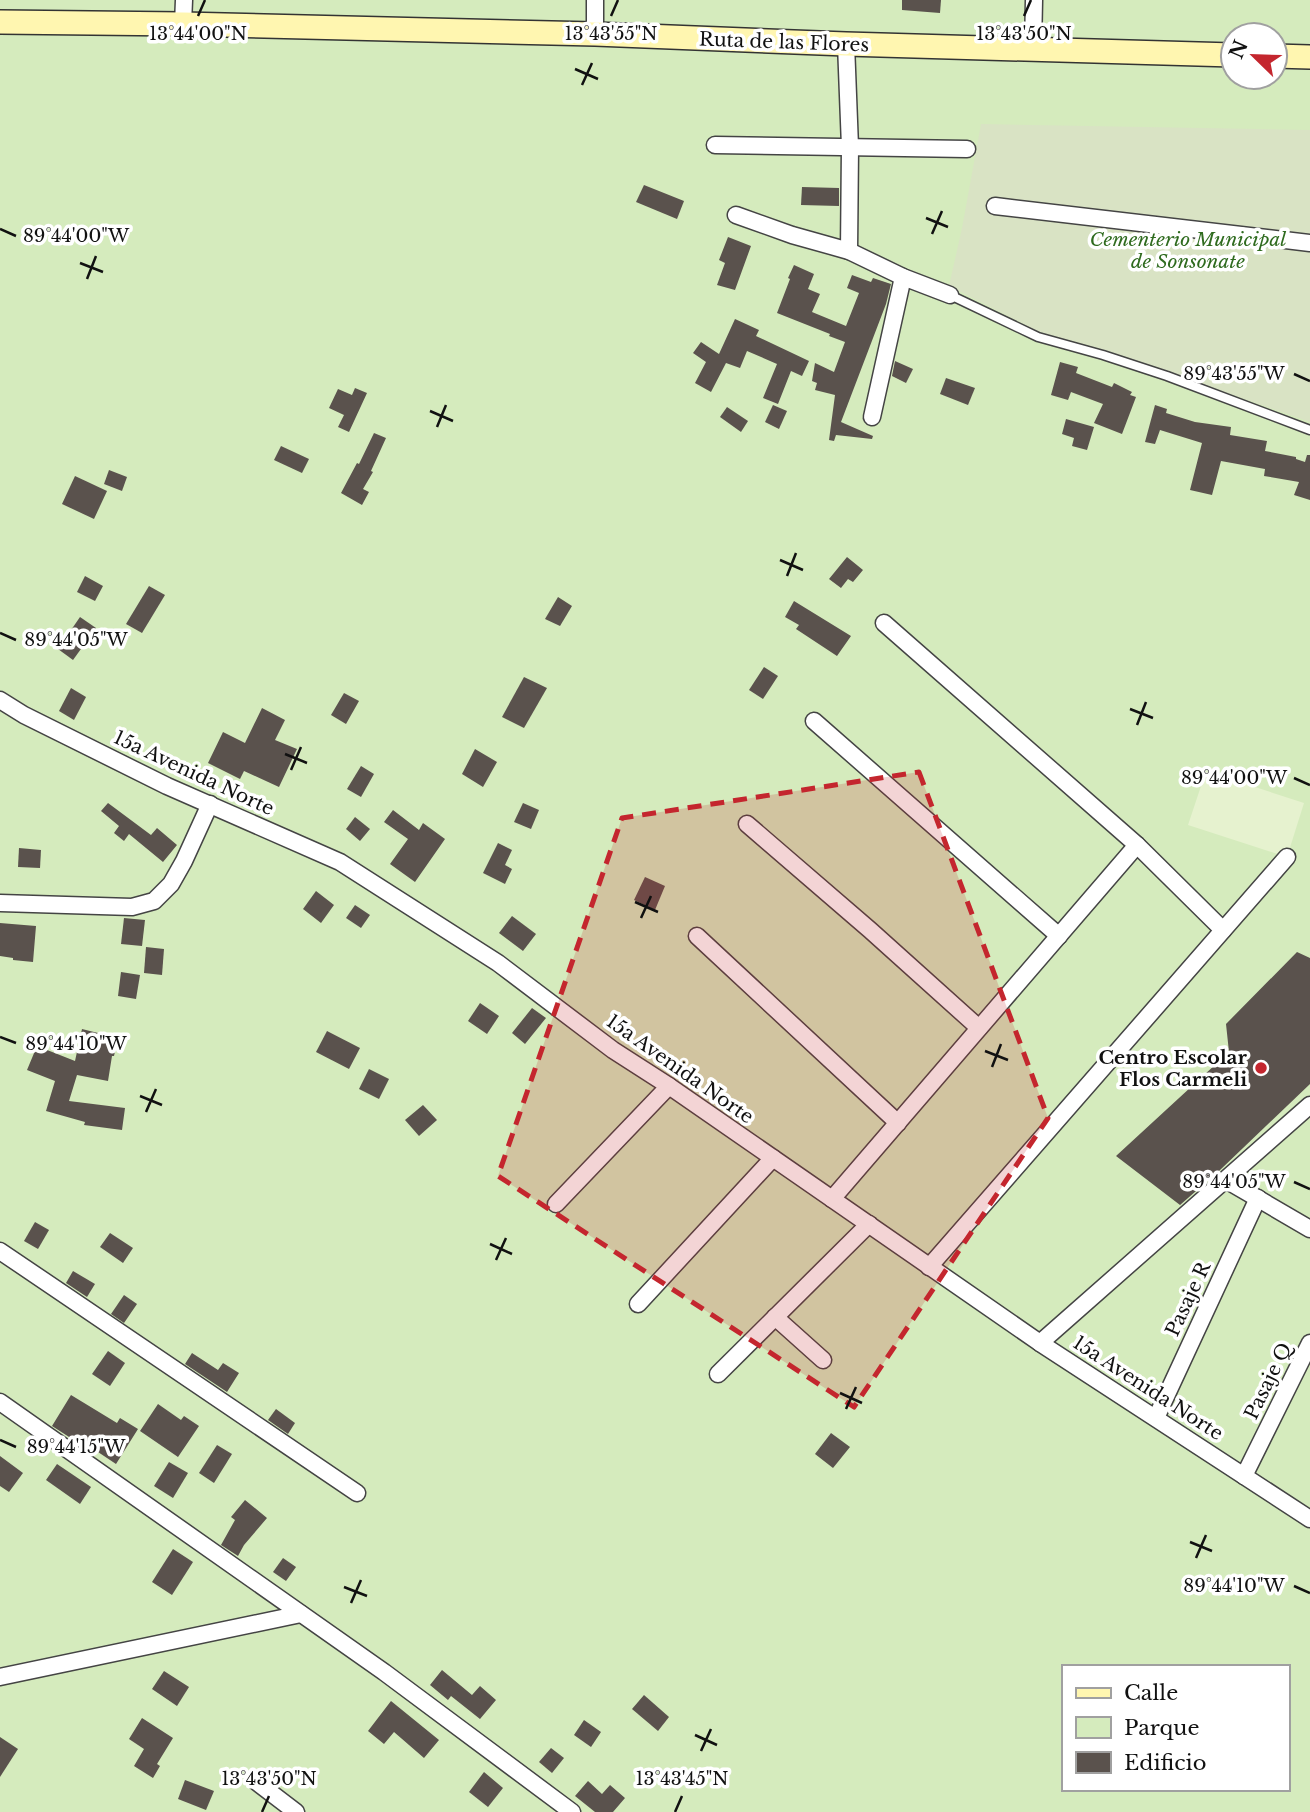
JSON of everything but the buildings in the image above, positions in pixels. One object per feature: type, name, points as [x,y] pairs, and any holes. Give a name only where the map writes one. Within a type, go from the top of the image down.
[{"type":"main road","name":"Ruta de las Flores","points":[[0,22],[595,34],[1219,55]]},
{"type":"main road","points":[[1289,56],[1310,57]]},
{"type":"street","points":[[183,24],[184,0]]},
{"type":"street","points":[[595,0],[595,34]]},
{"type":"street","points":[[1032,48],[1034,0]]},
{"type":"street","points":[[846,44],[850,147],[849,251]]},
{"type":"street","points":[[715,145],[967,149]]},
{"type":"street","points":[[995,206],[1310,243]]},
{"type":"street","points":[[736,215],[849,251],[903,277],[950,295]]},
{"type":"street","points":[[872,416],[903,277]]},
{"type":"street","points":[[884,623],[1137,845],[1223,930]]},
{"type":"street","name":"15a Avenida Norte","points":[[0,700],[24,715],[167,786],[340,862],[498,963],[613,1050],[1040,1343],[1310,1519]]},
{"type":"street","points":[[814,721],[1059,936]]},
{"type":"street","points":[[0,903],[132,907],[154,901],[171,884],[210,804]]},
{"type":"street","points":[[747,824],[979,1028]]},
{"type":"street","points":[[832,1199],[1137,845]]},
{"type":"street","points":[[929,1267],[1287,857]]},
{"type":"street","points":[[697,936],[898,1123]]},
{"type":"street","points":[[556,1204],[669,1086]]},
{"type":"street","points":[[1040,1343],[1310,1105]]},
{"type":"street","points":[[638,1304],[773,1158]]},
{"type":"street","points":[[1226,1180],[1310,1229]]},
{"type":"street","name":"Pasaje R","points":[[1156,1418],[1258,1198]]},
{"type":"street","points":[[718,1374],[869,1224]]},
{"type":"street","points":[[0,1251],[357,1493]]},
{"type":"street","points":[[775,1317],[822,1360]]},
{"type":"street","name":"Pasaje Q","points":[[1244,1476],[1310,1343]]},
{"type":"street","points":[[0,1402],[384,1672],[572,1812]]},
{"type":"street","points":[[0,1677],[301,1614]]},
{"type":"street","points":[[254,1780],[296,1812]]},
{"type":"lane","points":[[950,295],[1038,337],[1167,376],[1310,430]]},
{"type":"highlighted area","points":[[919,772],[1048,1118],[854,1407],[498,1176],[622,818]]},
{"type":"green space","points":[[0,0],[1310,0],[1310,1812],[0,1812]]},
{"type":"green space","name":"Cementerio Municipal de Sonsonate","points":[[981,124],[1310,130],[1310,422],[1107,351],[1039,332],[949,286]]},
{"type":"green space","points":[[1206,771],[1304,803],[1287,857],[1188,825]]},
{"type":"place","name":"Centro Escolar Flos Carmeli","points":[[1261,1068]]}]
